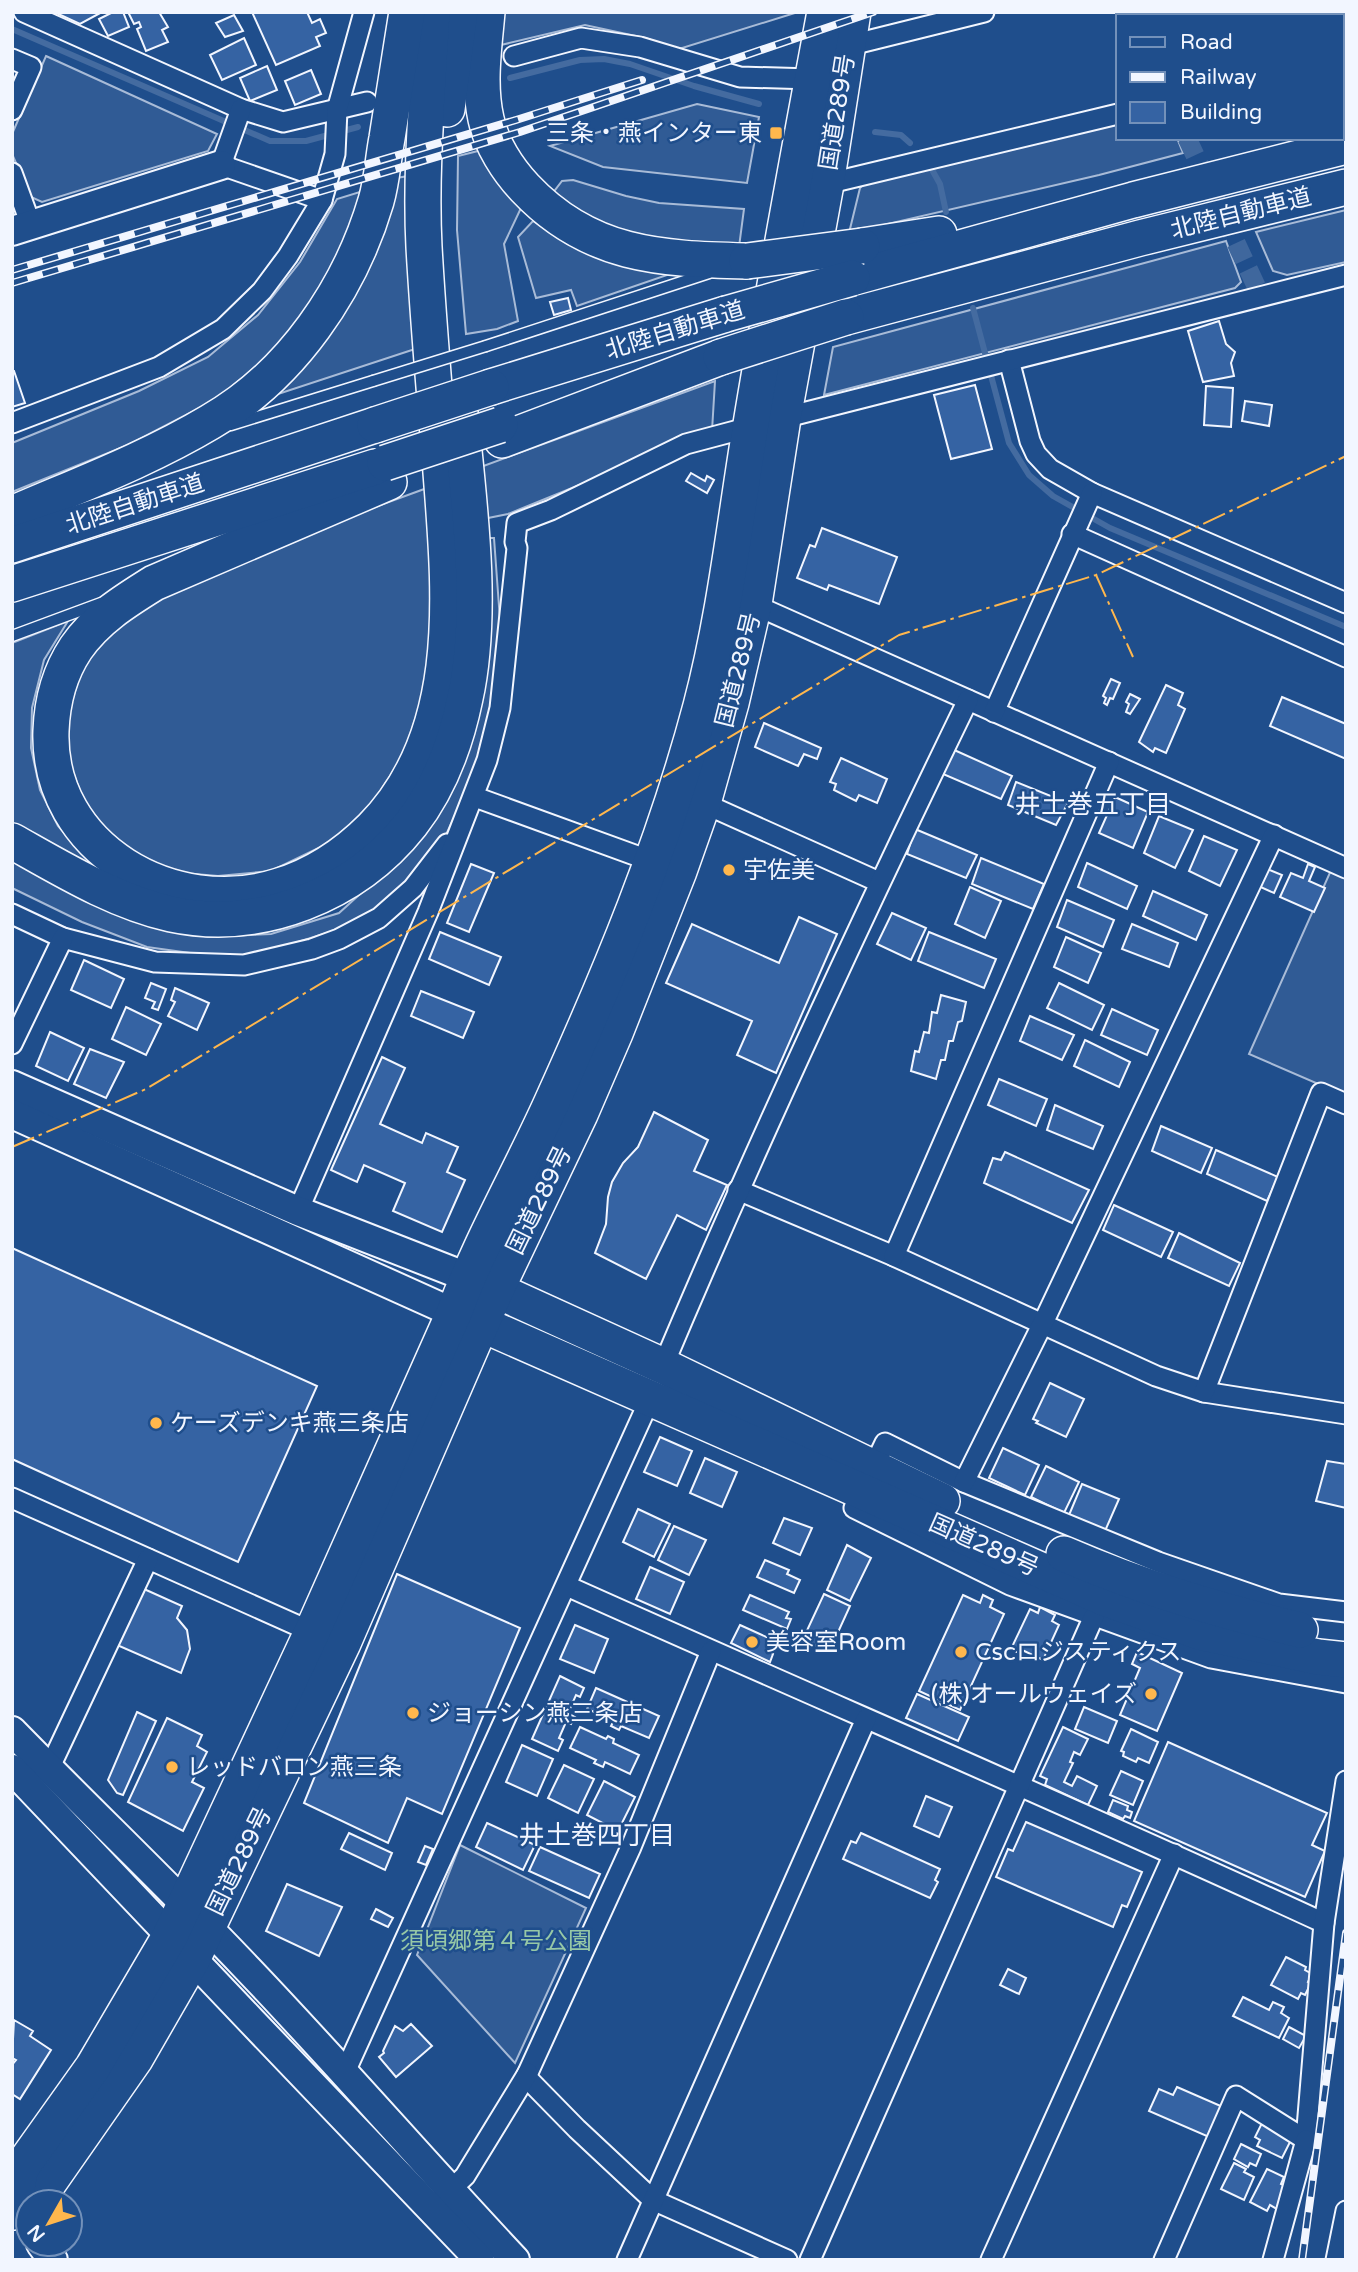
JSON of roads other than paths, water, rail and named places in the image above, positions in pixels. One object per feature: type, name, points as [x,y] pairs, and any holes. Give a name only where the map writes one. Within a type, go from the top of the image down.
[{"type":"highway","points":[[12,514],[167,446],[213,421],[284,364],[316,324],[339,287],[360,244],[376,200],[407,12]]},
{"type":"highway","points":[[387,473],[154,583],[121,603],[95,624],[75,649],[60,680],[52,711],[51,744],[56,775],[68,806],[84,831],[126,868],[153,882],[183,891],[214,894],[257,891],[279,886],[338,858],[389,810],[410,779],[427,741],[439,703],[448,609],[446,537],[424,241],[425,120],[432,12]]},
{"type":"highway","points":[[12,841],[90,883],[170,914],[209,920],[248,918],[286,910],[323,895],[355,876],[385,852],[411,824],[433,790],[453,743],[466,697],[472,644],[471,524],[445,235],[446,116],[460,12]]},
{"type":"highway","points":[[487,12],[481,84],[486,121],[499,152],[515,177],[564,223],[631,251],[675,259],[857,262],[1029,216],[1339,140]]},
{"type":"highway","name":"国道289号","points":[[482,1284],[580,1114],[615,1033],[703,803],[731,703],[738,600],[767,423],[812,79],[825,12]]},
{"type":"highway","name":"国道289号","points":[[767,423],[826,184],[850,29]]},
{"type":"highway","name":"北陸自動車道","points":[[12,545],[491,387],[726,314],[857,262],[1133,200],[1346,146]]},
{"type":"highway","name":"北陸自動車道","points":[[12,584],[387,473],[721,357],[846,317],[1140,238],[1346,187]]},
{"type":"highway","name":"国道289号","points":[[196,1915],[343,1643],[551,1105],[590,1017],[651,861],[738,600]]},
{"type":"highway","name":"国道289号","points":[[482,1284],[663,1366],[867,1479],[1101,1595],[1199,1632],[1318,1657],[1346,1660]]},
{"type":"highway","name":"国道289号","points":[[468,1318],[650,1399],[867,1479]]},
{"type":"highway","name":"国道289号","points":[[12,2212],[21,2168],[181,1948],[312,1632],[468,1318]]},
{"type":"highway","name":"国道289号","points":[[1101,1595],[1211,1608],[1320,1635],[1346,1637]]},
{"type":"street","points":[[24,12],[240,112],[283,122],[337,114],[367,102]]},
{"type":"street","points":[[12,423],[159,367],[223,329],[262,291],[288,256],[322,200],[335,154],[337,114],[364,12]]},
{"type":"street","points":[[850,29],[984,12]]},
{"type":"street","points":[[514,57],[581,38],[640,47],[740,77],[812,79]]},
{"type":"street","points":[[12,59],[31,67],[12,110]]},
{"type":"street","points":[[225,155],[240,112]]},
{"type":"street","points":[[826,184],[1116,114]]},
{"type":"street","points":[[12,173],[22,228],[225,155],[322,200]]},
{"type":"street","points":[[298,1212],[428,912],[487,760],[499,708],[517,548],[514,542],[517,523],[551,510],[686,444],[1259,294],[1346,275]]},
{"type":"street","points":[[1002,362],[1036,454],[1050,469],[1089,498],[1346,603]]},
{"type":"street","points":[[994,712],[1089,498]]},
{"type":"street","points":[[1075,528],[1346,657]]},
{"type":"street","points":[[738,600],[1346,868]]},
{"type":"street","points":[[663,1366],[738,1190],[879,882],[968,700]]},
{"type":"street","points":[[894,1256],[1109,762]]},
{"type":"street","points":[[703,803],[879,882]]},
{"type":"street","points":[[471,805],[651,861]]},
{"type":"street","points":[[12,914],[63,938],[155,961],[244,965],[312,949],[339,939],[379,918],[404,896],[436,860],[471,805]]},
{"type":"street","points":[[964,1482],[1043,1323],[1274,835]]},
{"type":"street","points":[[12,1044],[63,938]]},
{"type":"street","points":[[12,1085],[298,1212],[482,1284]]},
{"type":"street","points":[[1204,1392],[1321,1093],[1346,1104]]},
{"type":"street","points":[[12,1114],[468,1318]]},
{"type":"street","points":[[738,1190],[894,1256],[1156,1376],[1204,1392],[1346,1414]]},
{"type":"street","points":[[345,2072],[650,1399]]},
{"type":"street","points":[[1346,1612],[1279,1604],[1158,1562],[964,1482],[885,1443],[853,1508],[1010,1585],[1101,1595],[1211,1658],[1346,1683]]},
{"type":"street","points":[[12,1498],[312,1632]]},
{"type":"street","points":[[49,1769],[148,1559]]},
{"type":"street","points":[[567,1586],[1324,1923]]},
{"type":"street","points":[[810,2260],[1101,1595]]},
{"type":"street","points":[[440,2200],[465,2176],[528,2073],[631,1847],[711,1651]]},
{"type":"street","points":[[627,2260],[866,1719]]},
{"type":"street","points":[[12,1731],[196,1915],[345,2072],[440,2200],[480,2260]]},
{"type":"street","points":[[12,1769],[181,1948],[440,2200],[515,2260]]},
{"type":"street","points":[[1273,2260],[1306,2140],[1324,1923],[1346,1781]]},
{"type":"street","points":[[991,2260],[1174,1854]]},
{"type":"street","points":[[528,2073],[526,2077],[653,2200],[787,2260]]},
{"type":"street","points":[[1164,2260],[1236,2096],[1306,2140]]},
{"type":"street","points":[[1336,2260],[1346,2211]]},
{"type":"lane","points":[[167,446],[747,261]]},
{"type":"lane","points":[[12,636],[154,583]]},
{"type":"waterway","points":[[12,29],[270,141],[306,141],[358,127]]},
{"type":"waterway","points":[[510,78],[580,60],[604,59],[630,64],[759,104]]},
{"type":"waterway","points":[[875,132],[901,135],[910,143]]},
{"type":"waterway","points":[[931,168],[940,184],[946,212]]},
{"type":"waterway","points":[[973,308],[1009,443],[1029,475],[1053,496],[1110,528],[1346,627]]},
{"type":"tunnel","points":[[1188,140],[1258,290]]},
{"type":"railway","points":[[12,283],[520,132],[873,12]]},
{"type":"railway","points":[[12,270],[642,80]]},
{"type":"railway","points":[[1302,2260],[1346,1933]]},
{"type":"place","name":"三条・燕インター東","points":[[776,133]]},
{"type":"place","name":"宇佐美","points":[[729,870]]},
{"type":"place","name":"ケーズデンキ燕三条店","points":[[156,1423]]},
{"type":"place","name":"美容室Room","points":[[752,1642]]},
{"type":"place","name":"Cscロジスティクス","points":[[961,1652]]},
{"type":"place","name":"(株)オールウェイズ","points":[[1151,1694]]},
{"type":"place","name":"ジョーシン燕三条店","points":[[413,1713]]},
{"type":"place","name":"レッドバロン燕三条","points":[[172,1767]]},
{"type":"district","name":"井土巻五丁目","points":[[1093,804]]},
{"type":"district","name":"井土巻四丁目","points":[[597,1835]]},
{"type":"park label","name":"須頃郷第４号公園","points":[[496,1941]]}]
